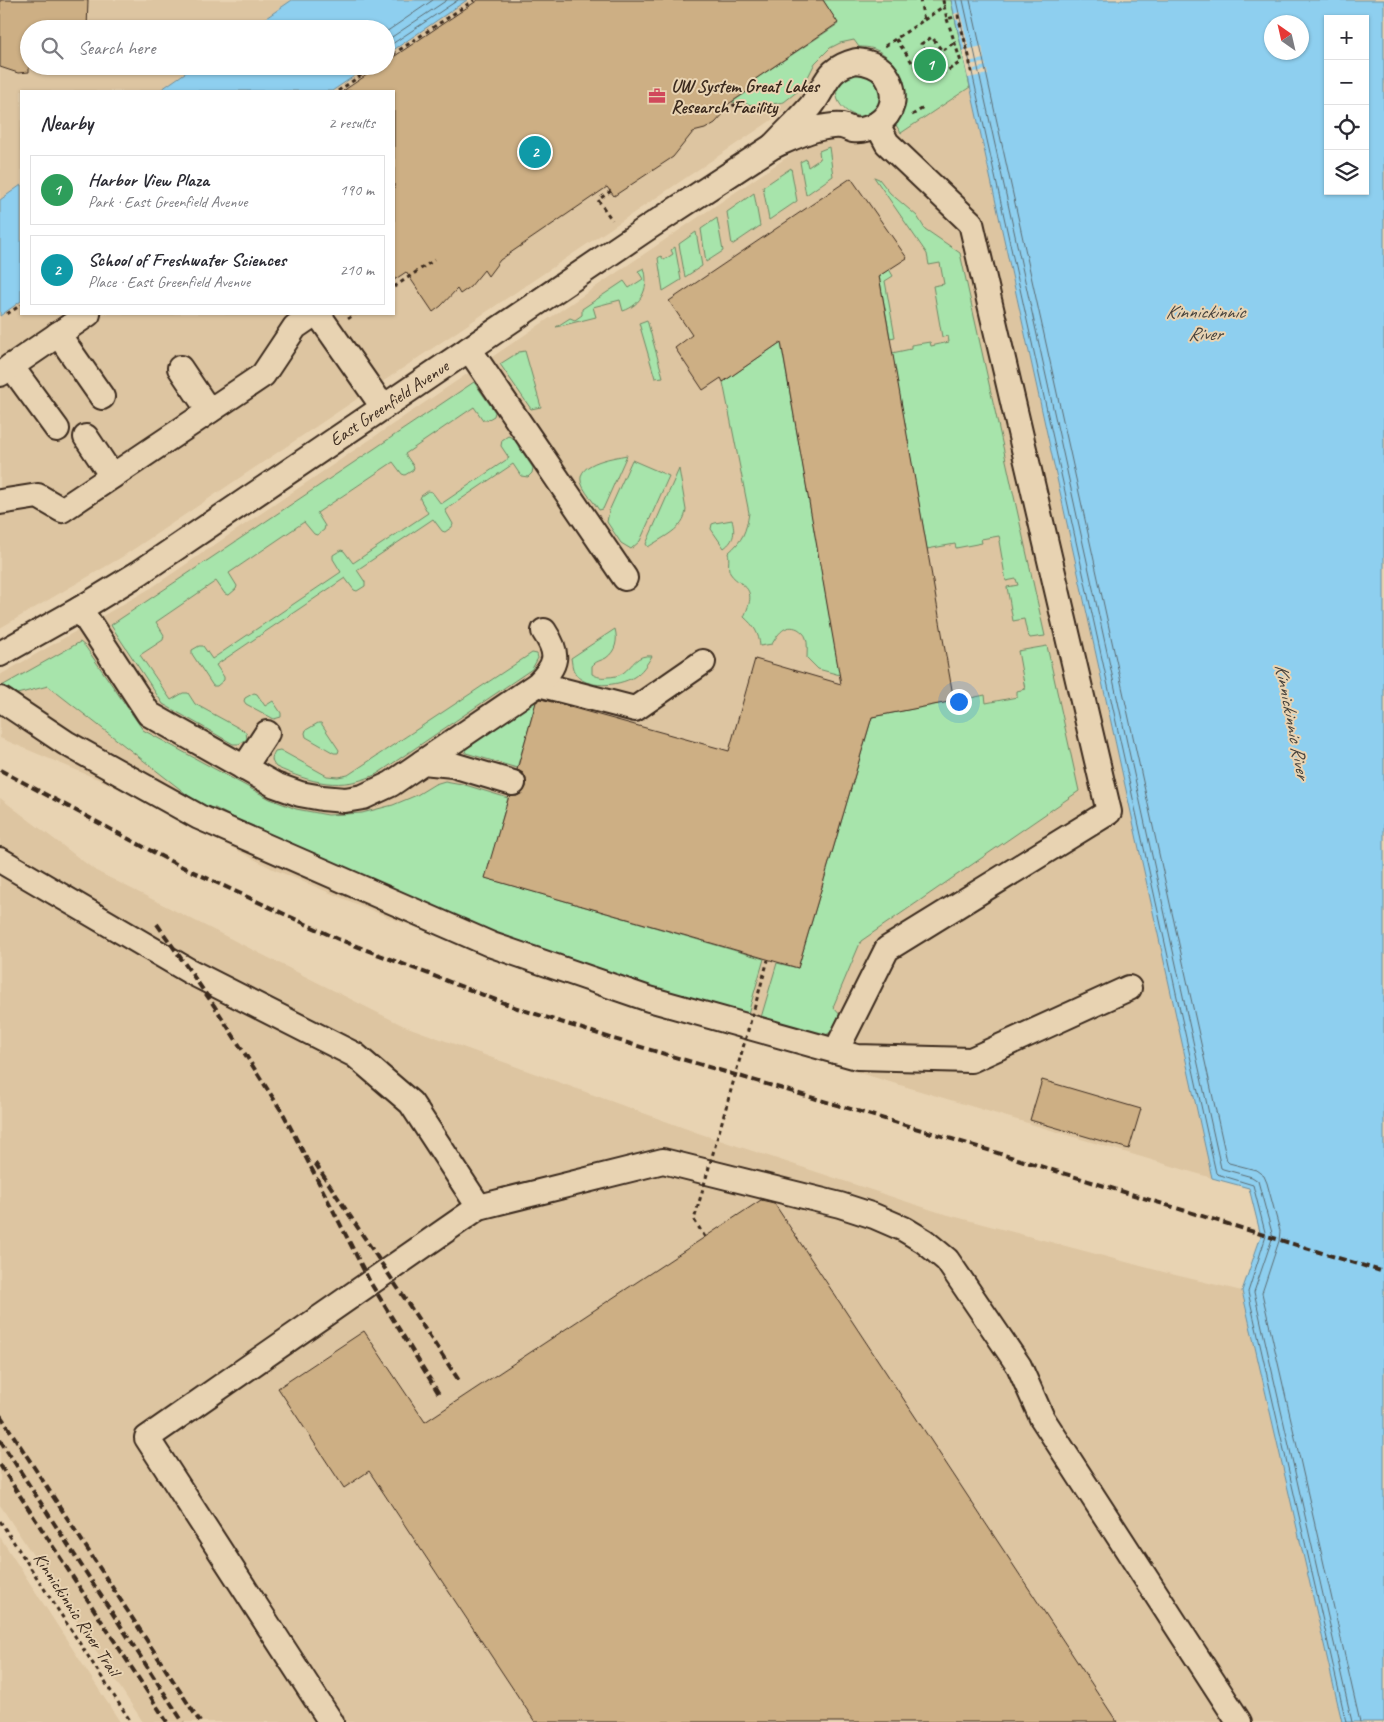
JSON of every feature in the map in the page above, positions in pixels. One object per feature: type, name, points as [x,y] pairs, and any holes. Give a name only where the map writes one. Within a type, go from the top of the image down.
[{"type":"street","name":"East Greenfield Avenue","points":[[772,146],[810,107],[828,76],[836,69],[856,60],[872,64]]},
{"type":"street","points":[[836,1050],[888,949],[1109,812],[971,223],[887,143],[877,124],[886,116],[891,106],[893,94],[891,83],[877,66],[872,64]]},
{"type":"street","name":"East Greenfield Avenue","points":[[0,654],[139,573],[638,234],[772,146],[815,129],[843,126],[854,130],[866,129],[877,124]]},
{"type":"street","points":[[57,429],[6,370],[86,315]]},
{"type":"street","points":[[319,315],[383,407]]},
{"type":"street","points":[[0,502],[38,496],[62,510],[263,375],[299,318]]},
{"type":"street","points":[[58,334],[102,397]]},
{"type":"street","points":[[469,349],[625,578]]},
{"type":"street","points":[[180,368],[210,410]]},
{"type":"street","points":[[86,437],[112,476]]},
{"type":"street","points":[[80,609],[149,714],[275,785],[300,794],[345,800],[363,797],[391,784],[538,684],[551,670],[555,658],[553,644],[544,631]]},
{"type":"street","points":[[538,684],[635,709],[703,662]]},
{"type":"street","points":[[0,699],[66,744],[200,817],[492,945],[649,999],[857,1057],[971,1060],[1129,988]]},
{"type":"street","points":[[244,768],[267,733]]},
{"type":"street","points":[[423,762],[453,765],[512,783]]},
{"type":"street","points":[[0,860],[188,971],[355,1055],[411,1102],[479,1207]]},
{"type":"street","points":[[331,1722],[146,1438],[479,1207],[663,1161],[840,1204],[897,1225],[924,1241],[947,1260],[1019,1366],[1042,1418],[1239,1722]]},
{"type":"path","points":[[395,53],[474,0]]},
{"type":"path","points":[[920,0],[924,20]]},
{"type":"path","points":[[943,0],[961,62],[942,74],[921,44],[932,36],[942,51],[955,42]]},
{"type":"path","points":[[872,64],[882,48],[944,6]]},
{"type":"path","points":[[947,19],[958,16],[969,56],[971,71],[974,70]]},
{"type":"path","points":[[896,39],[926,83],[940,71]]},
{"type":"path","points":[[914,65],[923,58],[925,50]]},
{"type":"path","points":[[339,90],[362,75]]},
{"type":"path","points":[[725,109],[734,105],[778,110]]},
{"type":"path","points":[[611,191],[598,200],[612,220]]},
{"type":"path","points":[[395,286],[434,260]]},
{"type":"path","points":[[7,314],[20,306]]},
{"type":"path","points":[[705,1237],[694,1220],[768,960]]},
{"type":"path","name":"Kinnickinnic River Trail","points":[[0,1521],[131,1722]]},
{"type":"shaded area","points":[[0,0],[292,0],[263,20],[20,20],[20,75],[182,75],[160,90],[20,90],[20,186],[0,200]]},
{"type":"shaded area","points":[[467,0],[828,0],[859,47],[842,50],[829,58],[820,68],[809,91],[800,101],[122,557],[0,628],[0,316],[20,302],[20,315],[395,315],[395,90],[333,90],[356,75],[395,75],[395,49]]},
{"type":"shaded area","points":[[970,87],[1212,1178],[629,1004],[390,918],[273,869],[107,783],[0,738],[0,675],[151,588],[808,143],[894,122],[901,133]]},
{"type":"shaded area","points":[[0,798],[96,871],[402,1025],[698,1133],[941,1213],[1242,1291],[1342,1722],[143,1722],[0,1505]]},
{"type":"shaded area","points":[[0,1537],[120,1722],[0,1722]]},
{"type":"green space","points":[[823,0],[951,0],[970,87],[901,133],[894,122],[902,110],[905,99],[905,90],[900,73],[882,53],[872,48],[859,47],[854,40],[840,43],[830,48],[815,63],[803,87],[784,102],[761,106],[732,102],[754,87],[751,82],[838,24]]},
{"type":"green space","points":[[854,71],[869,72],[883,90],[879,106],[873,113],[865,116],[856,116],[848,112],[841,106],[837,98],[837,90],[841,81]]},
{"type":"green space","points":[[829,147],[833,176],[806,195],[800,162],[806,159],[808,167],[820,159],[819,151]]},
{"type":"green space","points":[[791,168],[797,201],[769,220],[763,187]]},
{"type":"green space","points":[[874,177],[879,179],[890,193],[917,216],[925,229],[960,253],[1045,636],[1030,638],[1024,619],[1013,621],[1007,587],[1018,585],[1016,579],[1006,581],[999,536],[981,539],[982,543],[956,548],[955,544],[927,549],[892,353],[911,349],[911,345],[930,342],[931,346],[949,342],[948,336],[942,337],[933,286],[944,284],[940,263],[929,265],[927,254]]},
{"type":"green space","points":[[754,193],[760,226],[732,245],[727,212]]},
{"type":"green space","points":[[717,218],[723,251],[706,262],[701,229]]},
{"type":"green space","points":[[696,232],[702,266],[685,277],[679,244]]},
{"type":"green space","points":[[675,247],[681,280],[663,291],[658,258],[661,256],[664,260],[673,254],[671,250]]},
{"type":"green space","points":[[644,268],[646,281],[643,294],[640,300],[630,308],[623,311],[620,300],[593,307],[596,317],[556,327],[570,318],[575,320],[582,315],[582,309],[624,281],[629,288],[643,279],[638,271]]},
{"type":"green space","points":[[889,269],[893,276],[885,281],[895,337],[890,338],[879,276]]},
{"type":"green space","points":[[647,320],[663,377],[655,378],[639,323]]},
{"type":"green space","points":[[781,342],[840,675],[818,669],[807,658],[806,638],[798,629],[786,628],[779,633],[772,644],[760,646],[755,630],[744,617],[750,595],[746,588],[729,571],[728,553],[743,535],[749,513],[723,382]]},
{"type":"green space","points":[[525,351],[541,407],[531,409],[500,364],[519,352]]},
{"type":"green space","points":[[474,382],[495,412],[494,416],[483,420],[474,407],[405,454],[414,467],[413,470],[405,475],[402,474],[393,462],[317,513],[325,526],[324,530],[317,535],[304,522],[229,573],[237,586],[229,595],[225,594],[216,581],[156,622],[164,635],[163,640],[140,655],[171,700],[183,693],[188,693],[195,704],[246,732],[247,739],[239,744],[233,744],[163,704],[111,625]]},
{"type":"green space","points":[[508,436],[513,438],[533,468],[532,473],[528,477],[521,476],[513,464],[445,510],[453,524],[445,532],[442,531],[433,519],[357,570],[365,582],[365,586],[357,591],[354,590],[345,578],[216,665],[224,680],[217,686],[213,686],[192,654],[192,650],[203,646],[212,659],[341,572],[333,559],[333,555],[341,550],[344,551],[353,563],[428,513],[420,499],[428,491],[432,492],[441,504],[509,458],[501,446],[502,440]]},
{"type":"green space","points":[[627,455],[603,509],[599,510],[583,487],[581,479],[583,472],[595,463]]},
{"type":"green space","points":[[632,460],[669,476],[640,541],[631,549],[621,543],[607,522],[609,511]]},
{"type":"green space","points":[[679,469],[686,510],[684,517],[672,532],[648,547],[646,544]]},
{"type":"green space","points":[[732,520],[733,536],[724,548],[711,529],[712,524]]},
{"type":"green space","points":[[615,629],[616,641],[614,649],[606,658],[592,666],[592,674],[601,677],[617,676],[638,659],[652,656],[639,673],[628,680],[603,685],[586,682],[573,670],[571,658]]},
{"type":"green space","points":[[80,642],[85,646],[143,730],[270,799],[296,809],[328,815],[362,813],[393,805],[445,781],[462,784],[508,798],[486,878],[764,959],[747,1017],[591,972],[483,931],[280,842],[215,808],[203,807],[48,686],[17,694],[11,690],[5,693],[0,687]]},
{"type":"green space","points":[[1047,646],[1079,791],[861,941],[833,1007],[842,1017],[835,1029],[820,1039],[760,1021],[777,963],[798,968],[872,717],[953,701],[953,698],[970,695],[971,698],[985,695],[986,703],[1017,697],[1017,691],[1025,689],[1018,651]]},
{"type":"green space","points":[[532,653],[537,654],[538,658],[532,669],[377,774],[351,782],[326,783],[289,773],[276,767],[273,763],[272,759],[275,751],[280,750],[327,776],[338,777],[348,775]]},
{"type":"green space","points":[[254,693],[257,694],[265,706],[273,701],[281,713],[281,717],[274,719],[246,704],[245,698]]},
{"type":"green space","points":[[538,697],[517,768],[466,753],[464,748]]},
{"type":"green space","points":[[321,723],[339,750],[338,753],[334,753],[306,737],[306,730]]},
{"type":"water","points":[[292,0],[467,0],[395,49],[395,20],[263,20]]},
{"type":"water","name":"Kinnickinnic River","points":[[951,0],[1384,0],[1384,1722],[1342,1722],[1242,1291],[1261,1236],[1249,1188],[1212,1178]]},
{"type":"water","points":[[182,75],[356,75],[333,90],[160,90]]},
{"type":"water","points":[[20,186],[20,302],[0,316],[0,200]]},
{"type":"pier","points":[[960,12],[969,49],[982,46],[984,59],[972,61],[972,64],[985,63],[986,66],[974,69],[974,72],[987,70],[988,74],[968,78],[962,51],[965,50],[958,20],[956,20],[954,14]]},
{"type":"building","points":[[0,0],[88,0],[87,20],[20,20],[20,73],[0,67]]},
{"type":"building","points":[[478,0],[823,0],[838,23],[751,82],[754,87],[724,107],[726,111],[715,123],[705,129],[693,132],[673,157],[614,196],[607,187],[500,260],[488,276],[484,270],[470,287],[460,294],[457,289],[433,312],[406,272],[395,279],[395,90],[344,90],[367,75],[395,75],[395,56]]},
{"type":"building","points":[[851,178],[907,258],[879,276],[954,701],[872,717],[798,968],[485,878],[509,796],[517,796],[526,787],[526,779],[523,773],[517,770],[536,702],[541,699],[729,751],[755,659],[841,684],[781,342],[723,382],[721,378],[703,390],[675,348],[692,335],[669,301]]},
{"type":"building","points":[[1042,1080],[1141,1109],[1129,1149],[1030,1120]]},
{"type":"building","points":[[761,1200],[774,1203],[1117,1722],[535,1722],[369,1471],[344,1488],[278,1388],[364,1331],[425,1422]]},
{"type":"railway","points":[[0,770],[170,861],[338,939],[517,1008],[1384,1272]]},
{"type":"railway","points":[[157,924],[215,1007],[284,1115],[370,1282],[439,1394]]},
{"type":"railway","points":[[315,1163],[460,1382]]},
{"type":"railway","points":[[0,1415],[200,1722]]},
{"type":"railway","points":[[0,1440],[183,1722]]},
{"type":"railway","points":[[0,1465],[167,1722]]},
{"type":"place","name":"Harbor View Plaza","points":[[930,65]]},
{"type":"place","name":"UW System Great Lakes Research Facility","points":[[657,96]]},
{"type":"place","name":"School of Freshwater Sciences","points":[[535,152]]}]
